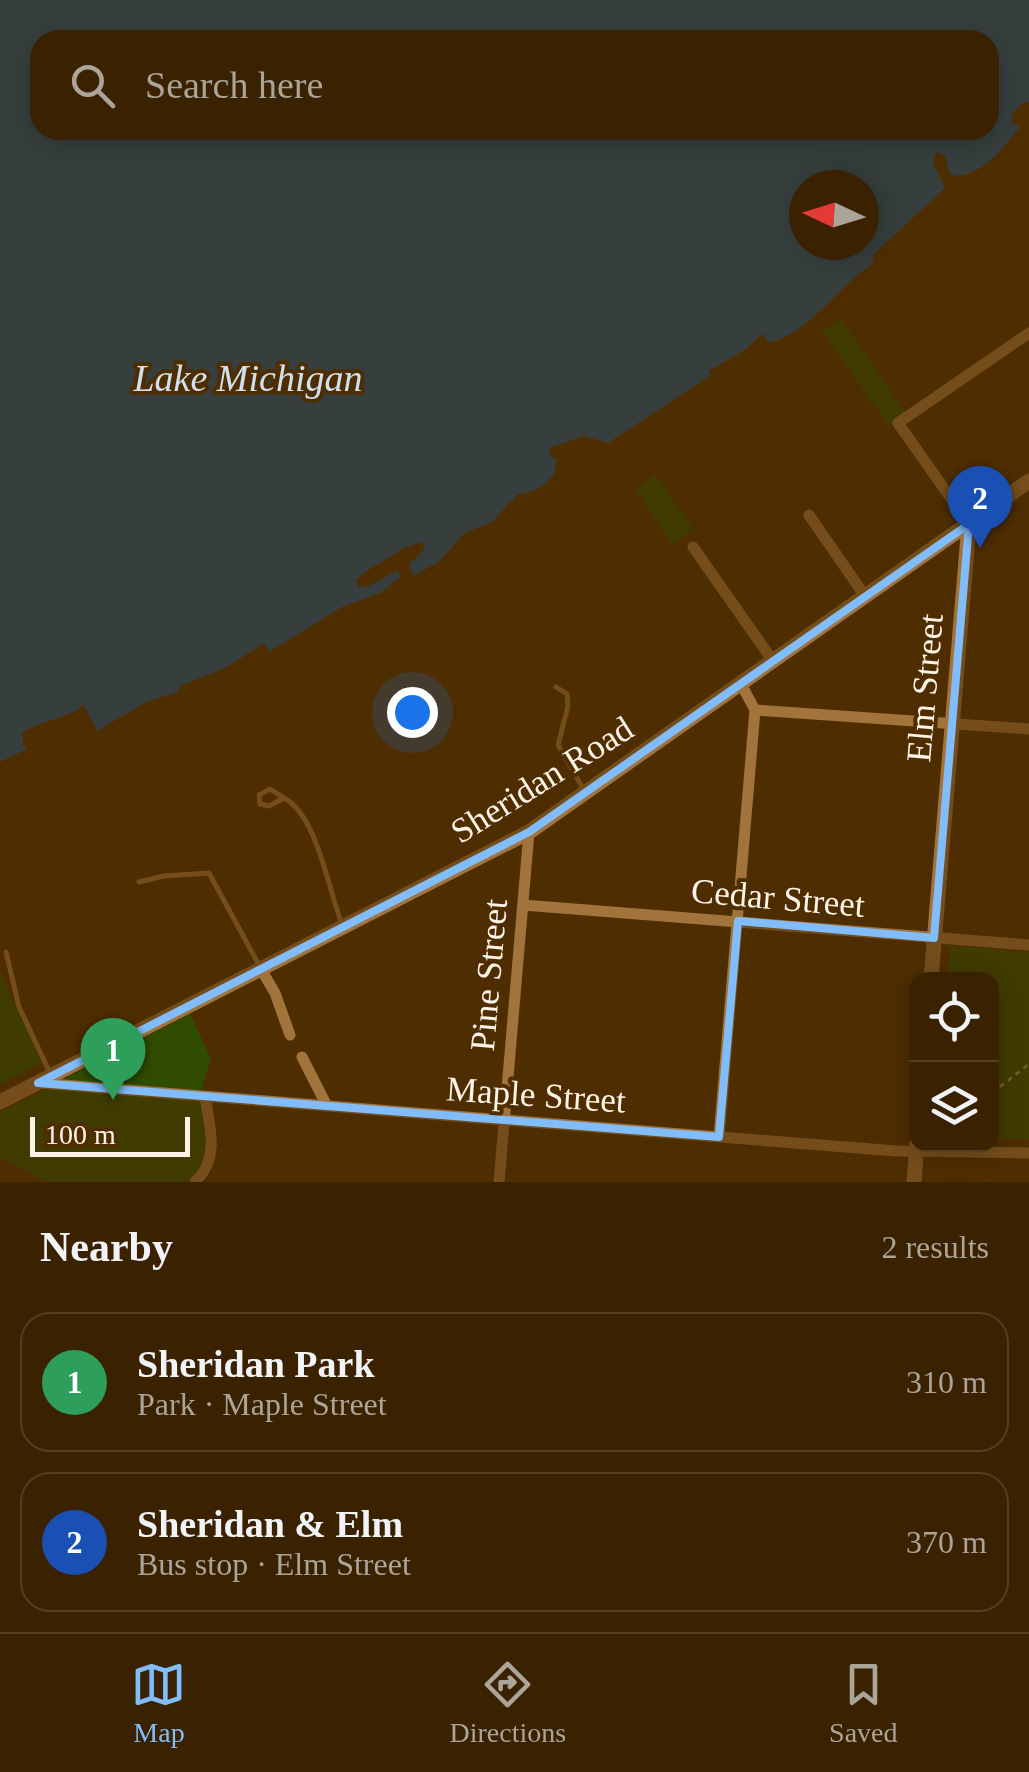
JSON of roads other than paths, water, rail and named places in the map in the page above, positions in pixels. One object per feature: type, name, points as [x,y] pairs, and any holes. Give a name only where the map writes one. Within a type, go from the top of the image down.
[{"type":"street","points":[[969,524],[898,424],[1029,333]]},
{"type":"street","name":"Sheridan Road","points":[[0,1102],[529,832],[1029,481]]},
{"type":"street","points":[[809,515],[865,596]]},
{"type":"street","name":"Elm Street","points":[[931,972],[969,524]]},
{"type":"street","points":[[692,547],[773,661]]},
{"type":"street","points":[[719,1137],[755,710],[741,684]]},
{"type":"street","points":[[755,710],[1029,729]]},
{"type":"street","name":"Pine Street","points":[[499,1182],[529,832]]},
{"type":"street","name":"Cedar Street","points":[[523,905],[1029,945]]},
{"type":"street","points":[[261,969],[290,1035]]},
{"type":"street","points":[[302,1057],[327,1106]]},
{"type":"street","name":"Maple Street","points":[[45,1079],[205,1098],[909,1148]]},
{"type":"street","points":[[195,1182],[212,1155],[205,1098]]},
{"type":"street","points":[[914,1182],[917,1152]]},
{"type":"street","name":"Maple Street","points":[[992,1152],[1029,1154]]},
{"type":"lane","points":[[556,687],[567,694],[568,706],[558,745],[586,793]]},
{"type":"lane","points":[[284,798],[270,806],[260,804],[259,795],[270,790],[297,805],[318,848],[343,927]]},
{"type":"lane","points":[[139,882],[210,873],[261,969]]},
{"type":"lane","points":[[6,952],[18,1007],[45,1079]]},
{"type":"water","name":"Lake Michigan","points":[[0,0],[1029,0],[1029,102],[1016,110],[1011,120],[1021,126],[990,160],[971,172],[950,175],[945,156],[936,152],[933,163],[945,188],[879,249],[879,170],[789,170],[789,260],[873,260],[799,329],[770,343],[762,334],[746,349],[709,371],[711,375],[608,443],[585,436],[549,448],[552,458],[556,457],[556,465],[546,483],[518,494],[492,522],[465,533],[438,562],[407,580],[403,575],[380,593],[342,607],[269,652],[264,643],[227,667],[180,686],[176,693],[148,701],[97,731],[84,705],[22,733],[27,749],[0,762]]},
{"type":"place","name":"Sheridan & Elm","points":[[980,548]]},
{"type":"place","name":"Sheridan Park","points":[[113,1100]]}]
